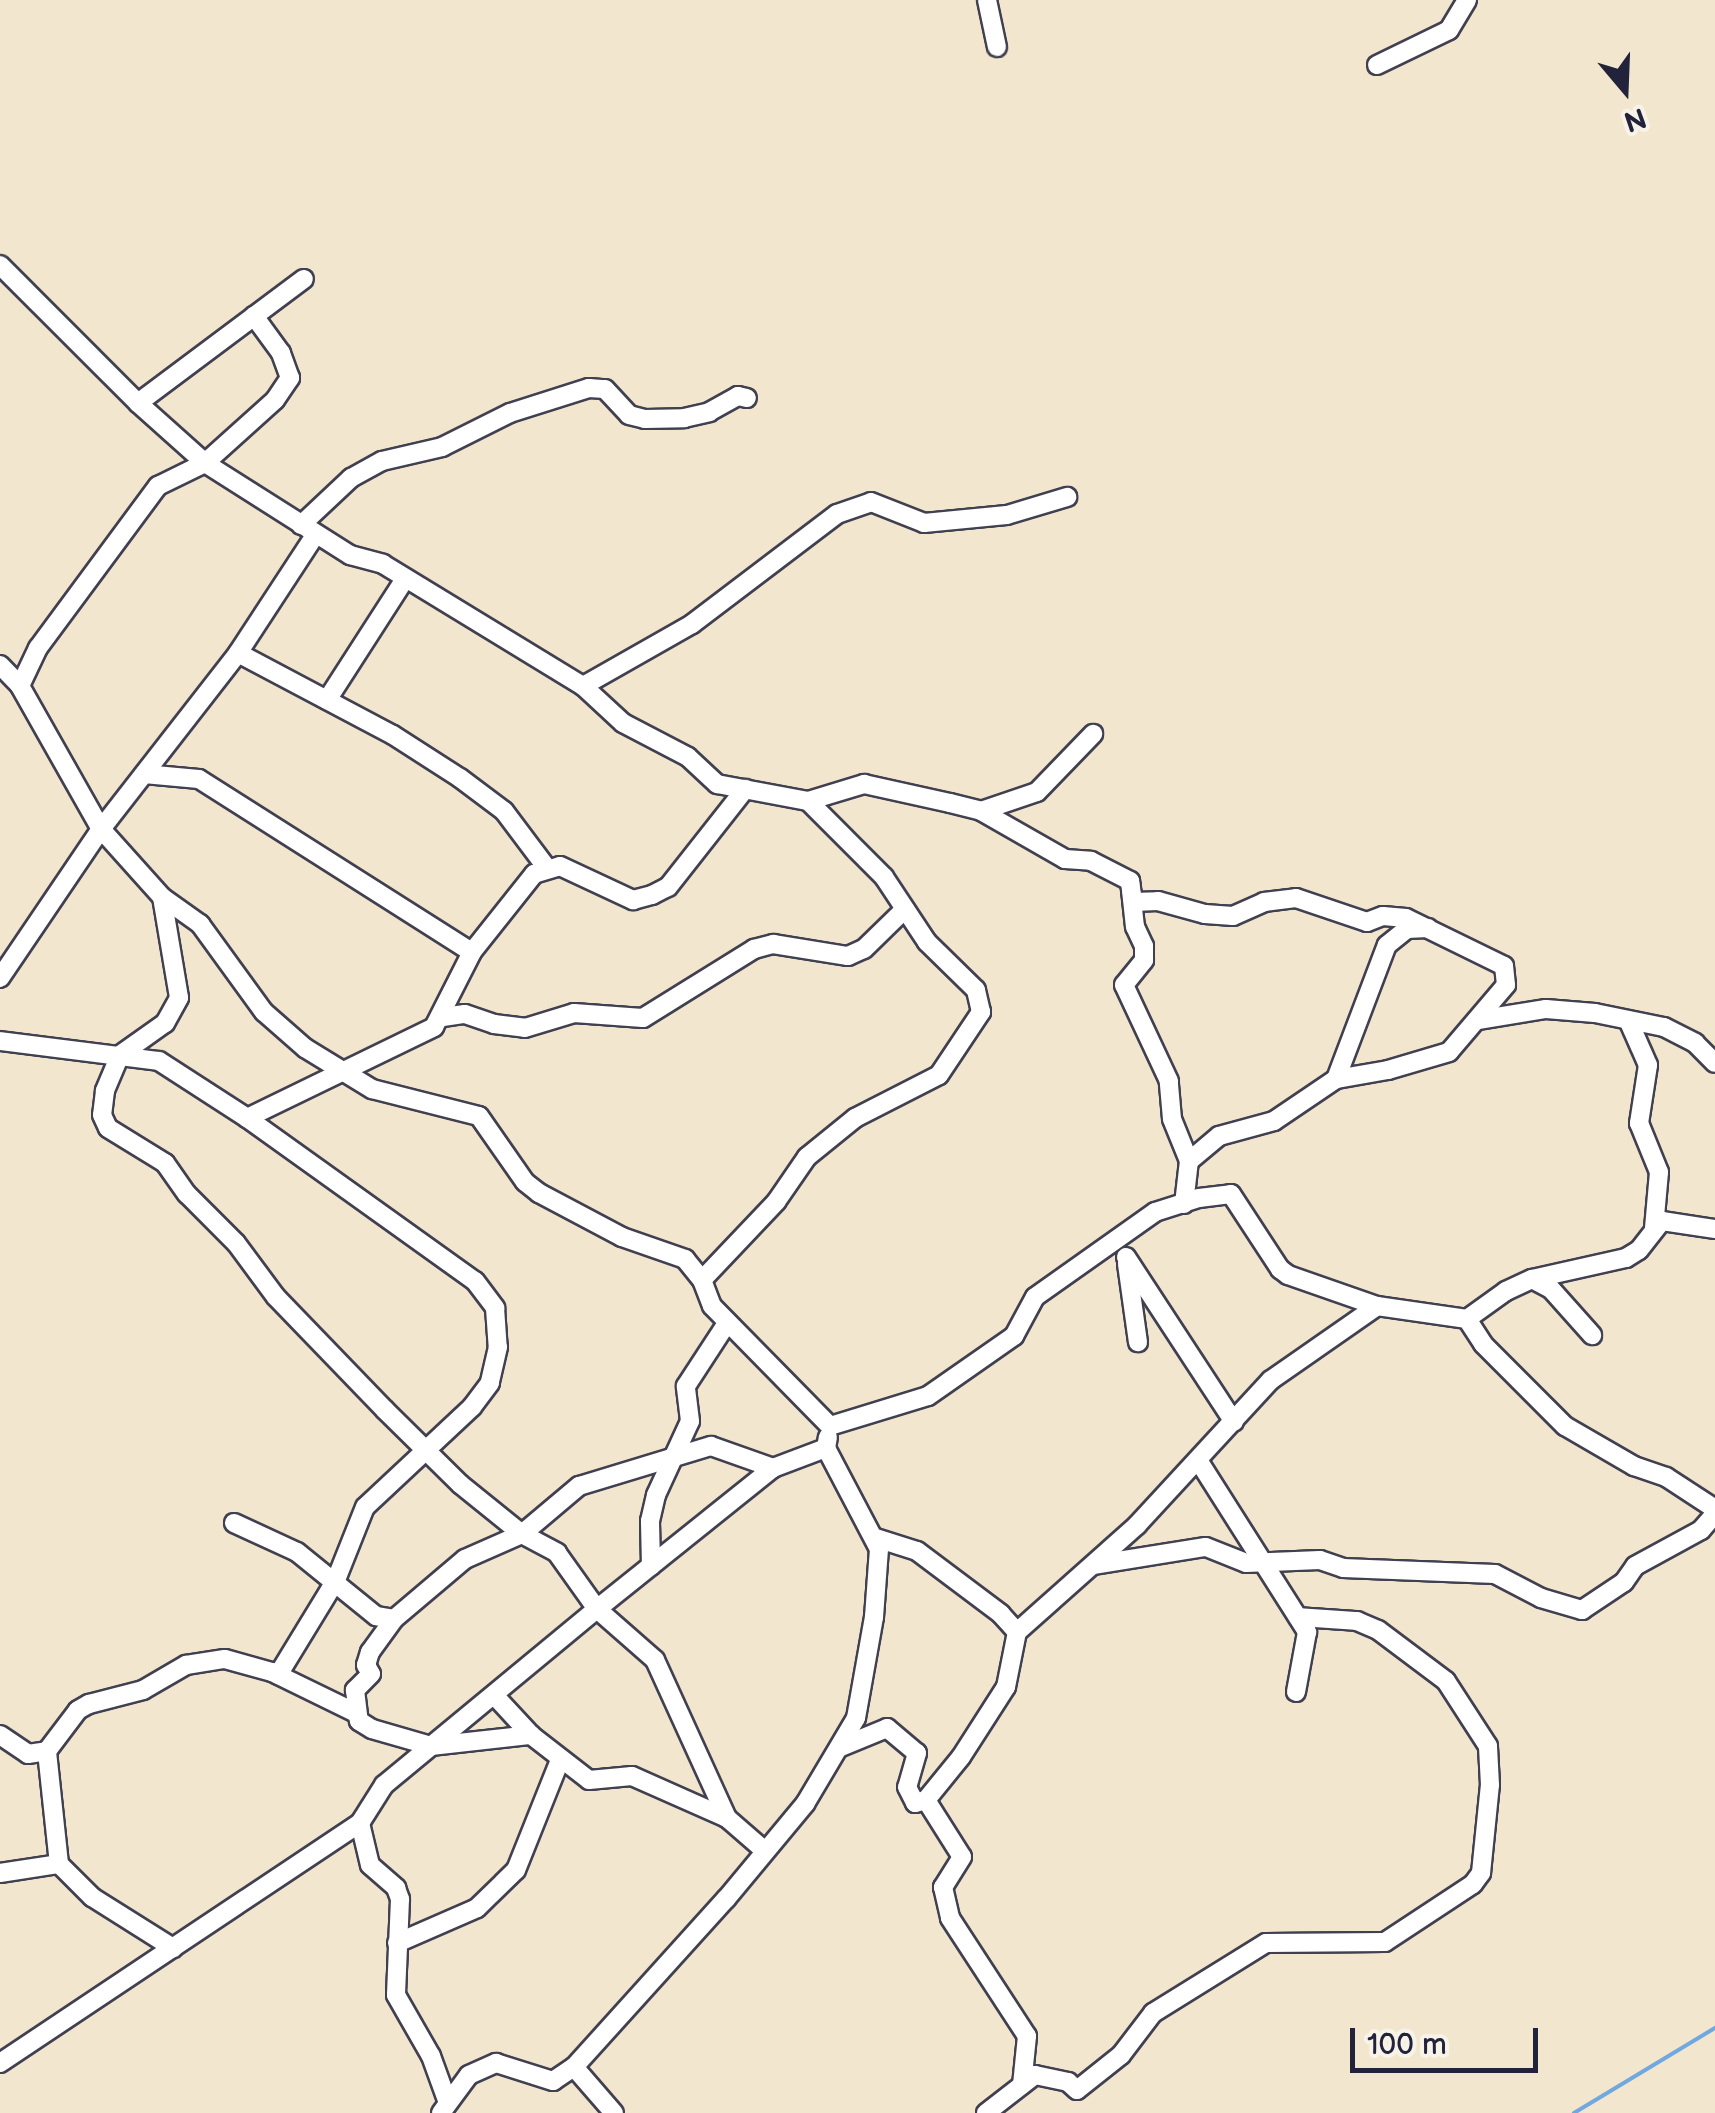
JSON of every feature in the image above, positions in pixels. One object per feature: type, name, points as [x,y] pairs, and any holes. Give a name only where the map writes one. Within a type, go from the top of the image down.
[{"type":"street","points":[[987,0],[997,47]]},
{"type":"street","points":[[1377,65],[1448,30],[1467,0]]},
{"type":"street","points":[[0,265],[138,403],[205,463],[350,555],[383,564],[584,686],[623,722],[688,757],[717,784],[808,801],[864,784],[982,812],[1065,859],[1092,862],[1130,881]]},
{"type":"street","points":[[138,403],[304,278]]},
{"type":"street","points":[[20,686],[38,648],[158,486],[205,463],[275,400],[290,378],[288,366],[254,316]]},
{"type":"street","points":[[0,978],[100,829],[238,653],[308,530],[351,478],[382,461],[431,451],[510,413],[589,388],[605,388],[630,415],[645,419],[684,418],[709,412],[738,396],[748,398]]},
{"type":"street","points":[[584,686],[692,624],[837,514],[872,502],[924,523],[1007,515],[1067,498]]},
{"type":"street","points":[[327,700],[404,579]]},
{"type":"street","points":[[238,653],[393,735],[504,811],[546,867]]},
{"type":"street","points":[[0,664],[20,686],[100,829],[162,897],[200,924],[264,1012],[306,1048],[372,1089],[478,1116],[525,1182],[539,1194],[622,1237],[685,1259],[702,1280],[712,1306],[830,1426]]},
{"type":"street","points":[[982,812],[1036,792],[1092,734]]},
{"type":"street","points":[[144,774],[199,779],[472,952]]},
{"type":"street","points":[[247,1118],[434,1027],[443,1016],[446,999],[472,952],[534,874],[546,867],[560,866],[633,900],[652,895],[668,886],[745,789]]},
{"type":"street","points":[[702,1280],[776,1202],[807,1157],[855,1118],[940,1076],[982,1012],[976,990],[926,942],[884,877],[808,801]]},
{"type":"street","points":[[1130,881],[1133,902],[1158,900],[1206,914],[1233,916],[1264,902],[1296,898],[1367,922],[1384,916],[1406,918],[1504,966],[1506,985],[1449,1052],[1388,1070],[1336,1078],[1274,1121],[1219,1136],[1189,1160]]},
{"type":"street","points":[[1130,881],[1144,960],[1124,985],[1169,1081],[1172,1119],[1189,1160],[1184,1204]]},
{"type":"street","points":[[162,897],[179,998],[165,1023],[120,1054],[105,1091],[102,1115],[108,1128],[165,1163],[186,1194],[236,1243],[276,1297],[384,1410],[426,1446],[460,1484],[522,1534],[557,1553],[597,1610],[655,1660],[727,1818]]},
{"type":"street","points":[[443,1016],[465,1014],[525,1028],[574,1013],[643,1018],[754,949],[774,944],[848,956],[864,949],[905,909]]},
{"type":"street","points":[[1336,1078],[1387,946],[1408,929],[1430,928]]},
{"type":"street","points":[[1478,1020],[1572,1009],[1664,1027],[1695,1043],[1715,1063]]},
{"type":"street","points":[[830,1426],[928,1396],[1014,1336],[1035,1298],[1123,1248],[1155,1212],[1231,1194],[1280,1269],[1308,1284],[1377,1306],[1467,1319],[1506,1291],[1532,1279],[1626,1258],[1639,1250],[1654,1228],[1660,1172],[1639,1123],[1648,1065],[1629,1022]]},
{"type":"street","points":[[0,1041],[159,1061],[247,1118],[475,1281],[495,1308],[498,1347],[490,1383],[472,1408],[426,1446],[365,1508],[336,1580],[278,1675]]},
{"type":"street","points":[[1654,1228],[1670,1220],[1715,1230]]},
{"type":"street","points":[[1123,1248],[1138,1342]]},
{"type":"street","points":[[1123,1248],[1234,1422]]},
{"type":"street","points":[[1532,1279],[1551,1289],[1592,1335]]},
{"type":"street","points":[[836,1750],[886,1728],[918,1753],[907,1788],[914,1803],[926,1800],[961,1757],[1006,1687],[1017,1632],[1093,1564],[1198,1460],[1271,1380],[1377,1306]]},
{"type":"street","points":[[1093,1564],[1206,1547],[1246,1563],[1279,1558],[1320,1560],[1343,1568],[1494,1574],[1540,1598],[1582,1610],[1624,1582],[1636,1566],[1701,1530],[1715,1512],[1666,1477],[1634,1466],[1565,1426],[1483,1344],[1467,1319]]},
{"type":"street","points":[[652,1566],[650,1521],[656,1494],[678,1454],[690,1421],[686,1386],[728,1323]]},
{"type":"street","points":[[444,2108],[469,2075],[496,2063],[552,2080],[574,2067],[804,1804],[860,1708],[874,1617],[879,1549],[826,1448],[830,1426]]},
{"type":"street","points":[[354,1712],[355,1690],[371,1674],[366,1665],[370,1652],[394,1618],[466,1559],[522,1534],[578,1486],[716,1446],[773,1468]]},
{"type":"street","points":[[0,2063],[360,1823],[384,1785],[773,1468],[826,1448]]},
{"type":"street","points":[[1198,1460],[1266,1563],[1308,1638],[1296,1692]]},
{"type":"street","points":[[234,1523],[297,1552],[376,1616],[394,1618]]},
{"type":"street","points":[[876,1538],[917,1550],[1001,1614],[1017,1632]]},
{"type":"street","points":[[986,2113],[1036,2075],[1068,2082],[1077,2090],[1122,2054],[1153,2012],[1266,1944],[1385,1942],[1473,1884],[1481,1874],[1490,1785],[1488,1746],[1446,1682],[1378,1630],[1357,1621],[1298,1617]]},
{"type":"street","points":[[174,1948],[92,1897],[58,1864],[46,1751],[84,1707],[143,1690],[186,1665],[225,1659],[278,1675],[354,1712],[372,1729],[431,1746],[531,1735]]},
{"type":"street","points":[[494,1694],[531,1735],[589,1780],[632,1776],[727,1818],[765,1852]]},
{"type":"street","points":[[0,1735],[19,1751],[46,1751]]},
{"type":"street","points":[[397,1943],[477,1908],[516,1870],[560,1760]]},
{"type":"street","points":[[926,1800],[962,1857],[944,1887],[950,1918],[1024,2028],[1028,2044],[1022,2086]]},
{"type":"street","points":[[360,1823],[370,1865],[399,1893],[396,1995],[431,2056],[444,2108]]},
{"type":"street","points":[[0,1873],[58,1864]]},
{"type":"street","points":[[574,2067],[614,2113]]},
{"type":"waterway","points":[[1574,2113],[1715,2028]]}]
